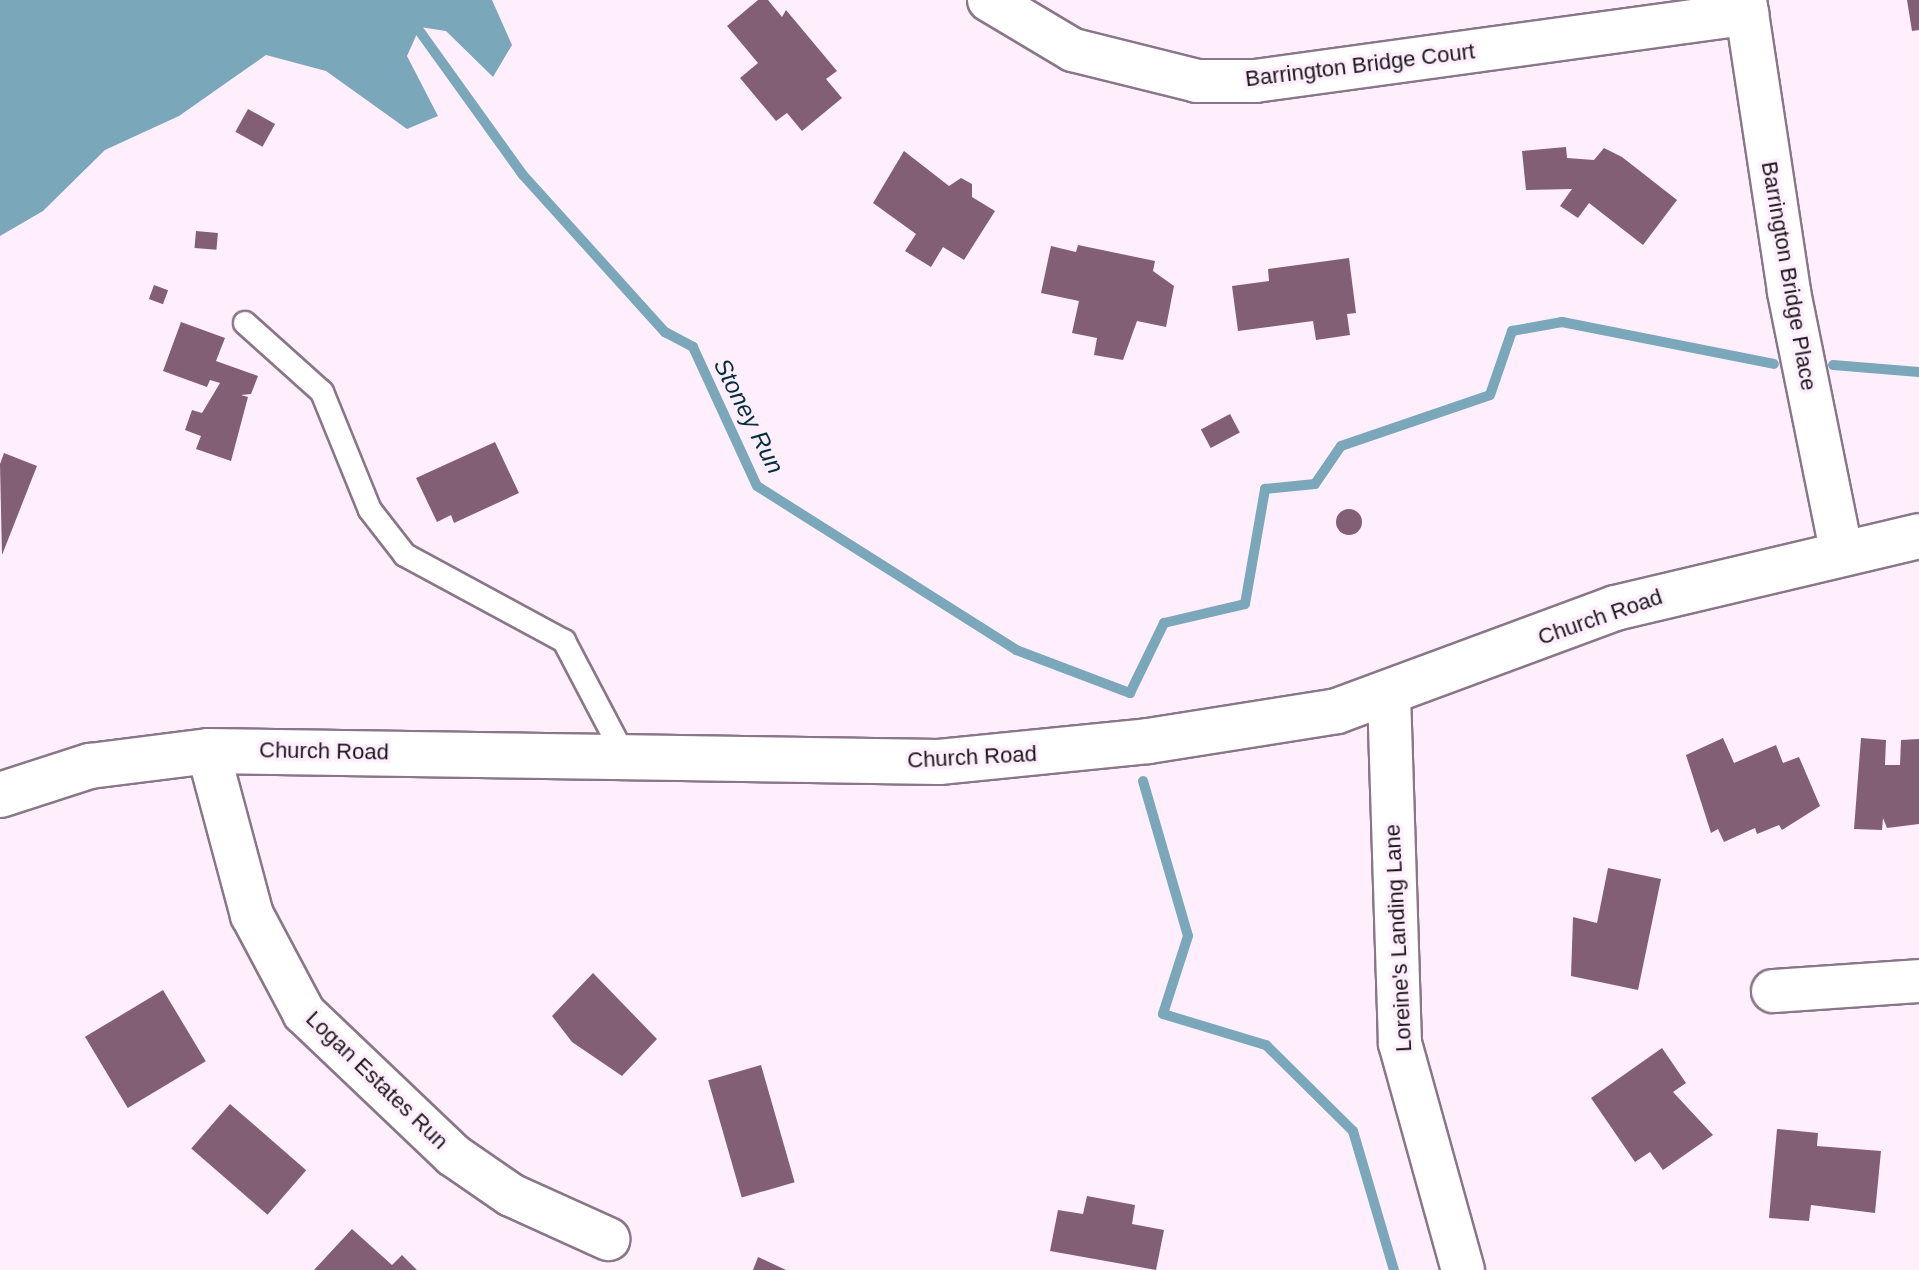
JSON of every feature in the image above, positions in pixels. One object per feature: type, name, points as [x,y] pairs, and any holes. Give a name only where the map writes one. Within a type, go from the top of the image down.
[{"type":"main road","name":"Church Road","points":[[0,795],[90,766],[208,751],[625,757],[999,757],[1321,713],[1389,694],[1615,608],[1841,550],[1919,536]]},
{"type":"street","name":"Barrington Bridge Court","points":[[989,0],[1073,50],[1197,81],[1255,81],[1746,7]]},
{"type":"street","name":"Barrington Bridge Place","points":[[1746,7],[1789,292],[1841,550]]},
{"type":"street","name":"Loreine's Landing Lane","points":[[1389,694],[1400,1043],[1463,1270]]},
{"type":"street","name":"Logan Estates Run","points":[[208,751],[252,915],[304,1013],[453,1155],[511,1195],[608,1239]]},
{"type":"street","points":[[1773,991],[1919,981]]},
{"type":"lane","points":[[245,323],[322,392],[370,510],[405,555],[564,641],[625,757]]},
{"type":"water","points":[[0,0],[492,0],[512,45],[493,77],[446,31],[420,27],[407,56],[438,116],[407,129],[326,71],[266,55],[179,116],[105,150],[43,211],[0,236]]},
{"type":"building","points":[[758,0],[768,0],[782,17],[786,10],[837,71],[826,79],[842,98],[802,131],[787,113],[776,121],[740,78],[758,63],[727,26]]},
{"type":"building","points":[[1907,0],[1919,0],[1919,30],[1912,31]]},
{"type":"building","points":[[248,109],[275,124],[263,147],[235,132]]},
{"type":"building","points":[[1566,147],[1567,158],[1594,160],[1604,148],[1622,157],[1677,200],[1643,245],[1589,203],[1578,218],[1560,206],[1572,189],[1526,190],[1522,151]]},
{"type":"building","points":[[904,151],[949,186],[961,178],[972,184],[972,197],[995,211],[964,260],[943,247],[931,267],[905,251],[916,234],[873,203]]},
{"type":"building","points":[[196,231],[218,233],[216,250],[195,248]]},
{"type":"building","points":[[1078,245],[1155,261],[1153,271],[1174,286],[1166,327],[1137,321],[1123,360],[1094,355],[1097,338],[1072,333],[1079,301],[1041,293],[1051,246],[1076,252]]},
{"type":"building","points":[[1349,258],[1356,313],[1347,314],[1350,335],[1316,340],[1313,321],[1238,331],[1232,286],[1269,281],[1268,269]]},
{"type":"building","points":[[154,285],[168,290],[163,304],[149,299]]},
{"type":"building","points":[[181,322],[225,338],[216,361],[258,376],[251,394],[241,395],[248,397],[231,461],[196,449],[201,436],[185,430],[192,410],[202,413],[220,383],[210,380],[207,387],[163,371]]},
{"type":"building","points":[[1230,414],[1240,433],[1211,448],[1201,429]]},
{"type":"building","points":[[495,442],[519,493],[454,523],[451,515],[437,522],[416,478]]},
{"type":"building","points":[[4,453],[37,466],[2,555],[0,464]]},
{"type":"building","points":[[1349,509],[1358,513],[1362,522],[1358,531],[1349,535],[1340,531],[1336,522],[1340,513]]},
{"type":"building","points":[[1723,738],[1734,763],[1776,745],[1783,763],[1799,757],[1820,806],[1782,830],[1779,825],[1757,834],[1755,828],[1724,842],[1718,829],[1711,833],[1686,755]]},
{"type":"building","points":[[1861,738],[1886,740],[1885,765],[1900,765],[1901,740],[1919,739],[1919,824],[1887,828],[1883,818],[1882,830],[1854,829]]},
{"type":"building","points":[[1608,868],[1661,879],[1638,990],[1571,976],[1573,917],[1597,923]]},
{"type":"building","points":[[593,973],[657,1039],[622,1076],[572,1042],[552,1016]]},
{"type":"building","points":[[163,990],[206,1061],[128,1108],[85,1037]]},
{"type":"building","points":[[1662,1048],[1686,1083],[1673,1092],[1713,1135],[1663,1170],[1650,1152],[1635,1162],[1591,1098]]},
{"type":"building","points":[[761,1065],[795,1182],[742,1197],[708,1080]]},
{"type":"building","points":[[230,1104],[306,1170],[268,1215],[191,1149]]},
{"type":"building","points":[[1777,1129],[1818,1133],[1817,1146],[1881,1151],[1875,1213],[1811,1205],[1809,1221],[1769,1218]]},
{"type":"building","points":[[1087,1196],[1135,1205],[1132,1224],[1164,1230],[1156,1270],[1050,1251],[1058,1210],[1083,1214]]},
{"type":"building","points":[[352,1229],[392,1265],[402,1255],[417,1270],[314,1270]]},
{"type":"building","points":[[758,1257],[786,1270],[753,1270]]},
{"type":"waterway","name":"Stoney Run","points":[[406,0],[418,29],[523,175],[665,332],[693,347],[757,486],[1016,650],[1130,693],[1164,623],[1245,604],[1265,489],[1315,484],[1341,446],[1490,395],[1512,331],[1562,322],[1774,364]]},
{"type":"waterway","points":[[1833,365],[1919,372]]},
{"type":"waterway","name":"Stoney Run","points":[[1143,781],[1188,936],[1163,1014],[1266,1045],[1353,1131],[1394,1270]]}]
